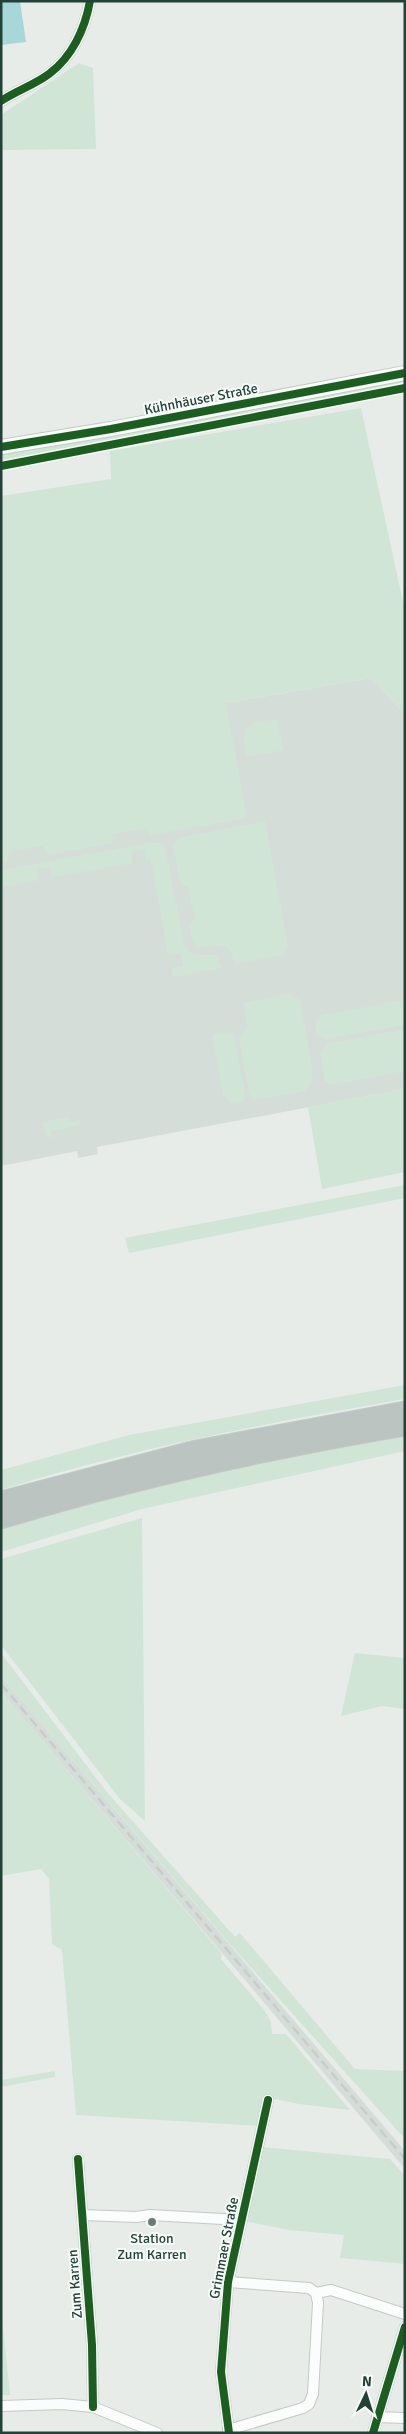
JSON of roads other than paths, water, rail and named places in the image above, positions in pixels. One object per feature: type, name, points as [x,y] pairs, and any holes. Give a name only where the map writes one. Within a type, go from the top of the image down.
[{"type":"highway","points":[[1,1501],[196,1450],[405,1412]]},
{"type":"highway","points":[[1,1519],[72,1498],[206,1465],[324,1440],[405,1426]]},
{"type":"street","points":[[1,101],[48,75],[64,60],[79,37],[90,1]]},
{"type":"street","name":"Kühnhäuser Straße","points":[[1,447],[111,429],[405,373]]},
{"type":"street","name":"Grimmaer Straße","points":[[228,2432],[221,2372],[228,2282],[268,2100]]},
{"type":"street","name":"Zum Karren","points":[[78,2159],[79,2198],[83,2216],[92,2345],[93,2407]]},
{"type":"street","points":[[83,2216],[136,2217],[150,2215],[241,2220]]},
{"type":"street","points":[[228,2282],[309,2288],[316,2293],[318,2303],[313,2394],[309,2404],[303,2408],[228,2432]]},
{"type":"street","points":[[316,2293],[331,2290],[405,2314]]},
{"type":"street","points":[[373,2433],[377,2417],[400,2358],[405,2327]]},
{"type":"street","points":[[1,2406],[62,2404],[93,2407],[157,2433]]},
{"type":"street","points":[[377,2417],[405,2418]]},
{"type":"water","points":[[1,1],[20,1],[26,42],[1,45]]},
{"type":"railway","points":[[1,1684],[405,2159]]},
{"type":"place","name":"Station Zum Karren","points":[[152,2222]]}]
